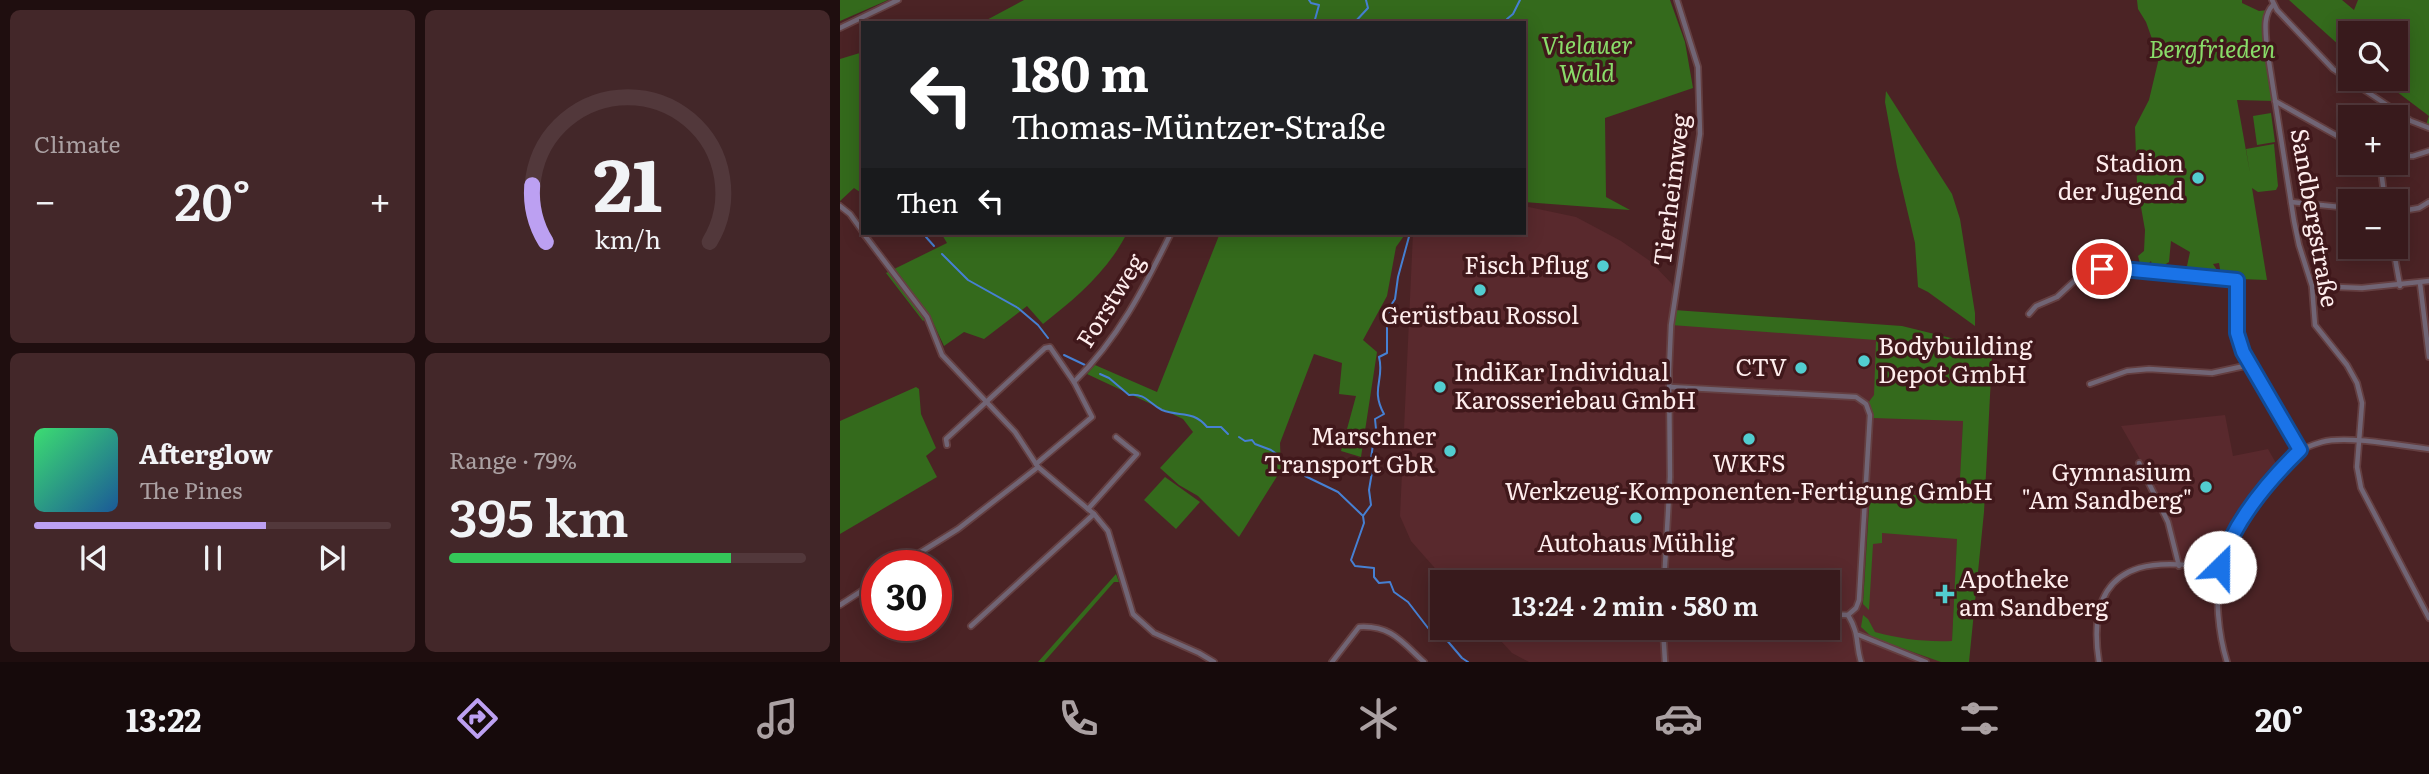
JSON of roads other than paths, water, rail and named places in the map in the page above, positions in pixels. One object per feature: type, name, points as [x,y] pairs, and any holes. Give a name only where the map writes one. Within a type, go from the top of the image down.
[{"type":"street","points":[[840,28],[898,0]]},
{"type":"street","name":"Tierheimweg","points":[[1665,570],[1670,490],[1671,325],[1700,134],[1701,108],[1698,67],[1676,0]]},
{"type":"street","points":[[2273,3],[2333,69],[2411,121],[2429,128]]},
{"type":"street","name":"Sandbergstraße","points":[[2273,3],[2265,25],[2291,202],[2299,244],[2312,286],[2315,325],[2347,365],[2357,383],[2362,402],[2357,467],[2361,488],[2429,618]]},
{"type":"street","points":[[2275,101],[2338,136]]},
{"type":"street","points":[[2408,156],[2429,151]]},
{"type":"street","points":[[2408,210],[2418,208],[2429,201]]},
{"type":"street","points":[[2291,202],[2338,207]]},
{"type":"street","points":[[840,206],[861,229]]},
{"type":"street","points":[[865,235],[927,317],[942,355],[1015,432],[1037,465],[1094,514],[1108,531],[1133,614],[1154,633],[1214,662]]},
{"type":"street","name":"Forstweg","points":[[1074,382],[1094,363],[1122,326],[1142,293],[1170,235]]},
{"type":"street","points":[[2395,259],[2400,286]]},
{"type":"street","points":[[2029,314],[2036,306],[2057,296],[2083,273],[2102,269],[2237,280],[2237,333],[2249,365],[2300,450]]},
{"type":"street","points":[[2312,286],[2362,288],[2428,281]]},
{"type":"street","points":[[2420,283],[2429,357]]},
{"type":"street","name":"Forstweg","points":[[985,402],[1045,348],[1050,347],[1074,382],[1092,417],[1037,465]]},
{"type":"street","points":[[2090,384],[2127,371],[2148,369],[2212,373],[2249,365]]},
{"type":"street","points":[[1670,387],[1856,397],[1866,404],[1870,415],[1859,600],[1856,608],[1848,615],[1840,615]]},
{"type":"street","points":[[947,445],[946,439],[985,402]]},
{"type":"street","points":[[1088,509],[1137,454],[1116,437]]},
{"type":"street","points":[[2227,662],[2222,645],[2218,608],[2220,567],[2233,535],[2270,479],[2300,450],[2324,441],[2429,449]]},
{"type":"street","points":[[2139,463],[2168,522],[2179,566]]},
{"type":"street","points":[[924,550],[958,528],[1037,465]]},
{"type":"street","points":[[971,626],[1094,514]]},
{"type":"street","points":[[2099,662],[2098,612],[2106,591],[2122,577],[2140,568],[2220,567]]},
{"type":"street","points":[[840,605],[861,591]]},
{"type":"street","points":[[1848,615],[1858,635],[1861,662]]},
{"type":"street","points":[[1332,662],[1359,627],[1376,626],[1393,635],[1424,662]]},
{"type":"street","points":[[1858,635],[1926,662]]},
{"type":"street","points":[[1664,640],[1665,662]]},
{"type":"waterway","points":[[1309,0],[1319,5],[1315,21]]},
{"type":"waterway","points":[[1356,21],[1368,8],[1366,0]]},
{"type":"waterway","points":[[1508,21],[1520,0]]},
{"type":"waterway","points":[[1409,235],[1395,299],[1388,310],[1393,322],[1387,326],[1387,353],[1379,357],[1378,398],[1384,414],[1375,419],[1376,429],[1371,432],[1371,505],[1363,516],[1364,523],[1351,560],[1355,566],[1374,568],[1374,577],[1379,583],[1390,582],[1394,592],[1408,602],[1428,628],[1445,638],[1468,662]]},
{"type":"waterway","points":[[926,237],[934,246]]},
{"type":"waterway","points":[[942,254],[968,280],[1018,308],[1038,325],[1048,338]]},
{"type":"waterway","points":[[1064,355],[1085,365]]},
{"type":"waterway","points":[[1100,374],[1129,395],[1143,397],[1162,410],[1197,418],[1207,427],[1221,427],[1228,434]]},
{"type":"waterway","points":[[1239,437],[1245,441],[1252,440],[1255,444],[1271,450],[1298,469]]},
{"type":"waterway","points":[[1305,476],[1338,492],[1362,515]]},
{"type":"place","name":"Stadion der Jugend","points":[[2198,178]]},
{"type":"place","name":"Fisch Pflug","points":[[1603,266]]},
{"type":"place","name":"Gerüstbau Rossol","points":[[1480,290]]},
{"type":"place","name":"Bodybuilding Depot GmbH","points":[[1864,361]]},
{"type":"place","name":"CTV","points":[[1801,368]]},
{"type":"place","name":"IndiKar Individual Karosseriebau GmbH","points":[[1440,387]]},
{"type":"place","name":"WKFS Werkzeug-Komponenten-Fertigung GmbH","points":[[1749,439]]},
{"type":"place","name":"Marschner Transport GbR","points":[[1450,451]]},
{"type":"place","name":"Gymnasium \"Am Sandberg\"","points":[[2206,487]]},
{"type":"place","name":"Autohaus Mühlig","points":[[1636,518]]},
{"type":"place","name":"Apotheke am Sandberg","points":[[1945,594]]},
{"type":"park label","name":"Bergfrieden","points":[[2212,50]]},
{"type":"park label","name":"Vielauer Wald","points":[[1587,60]]}]
